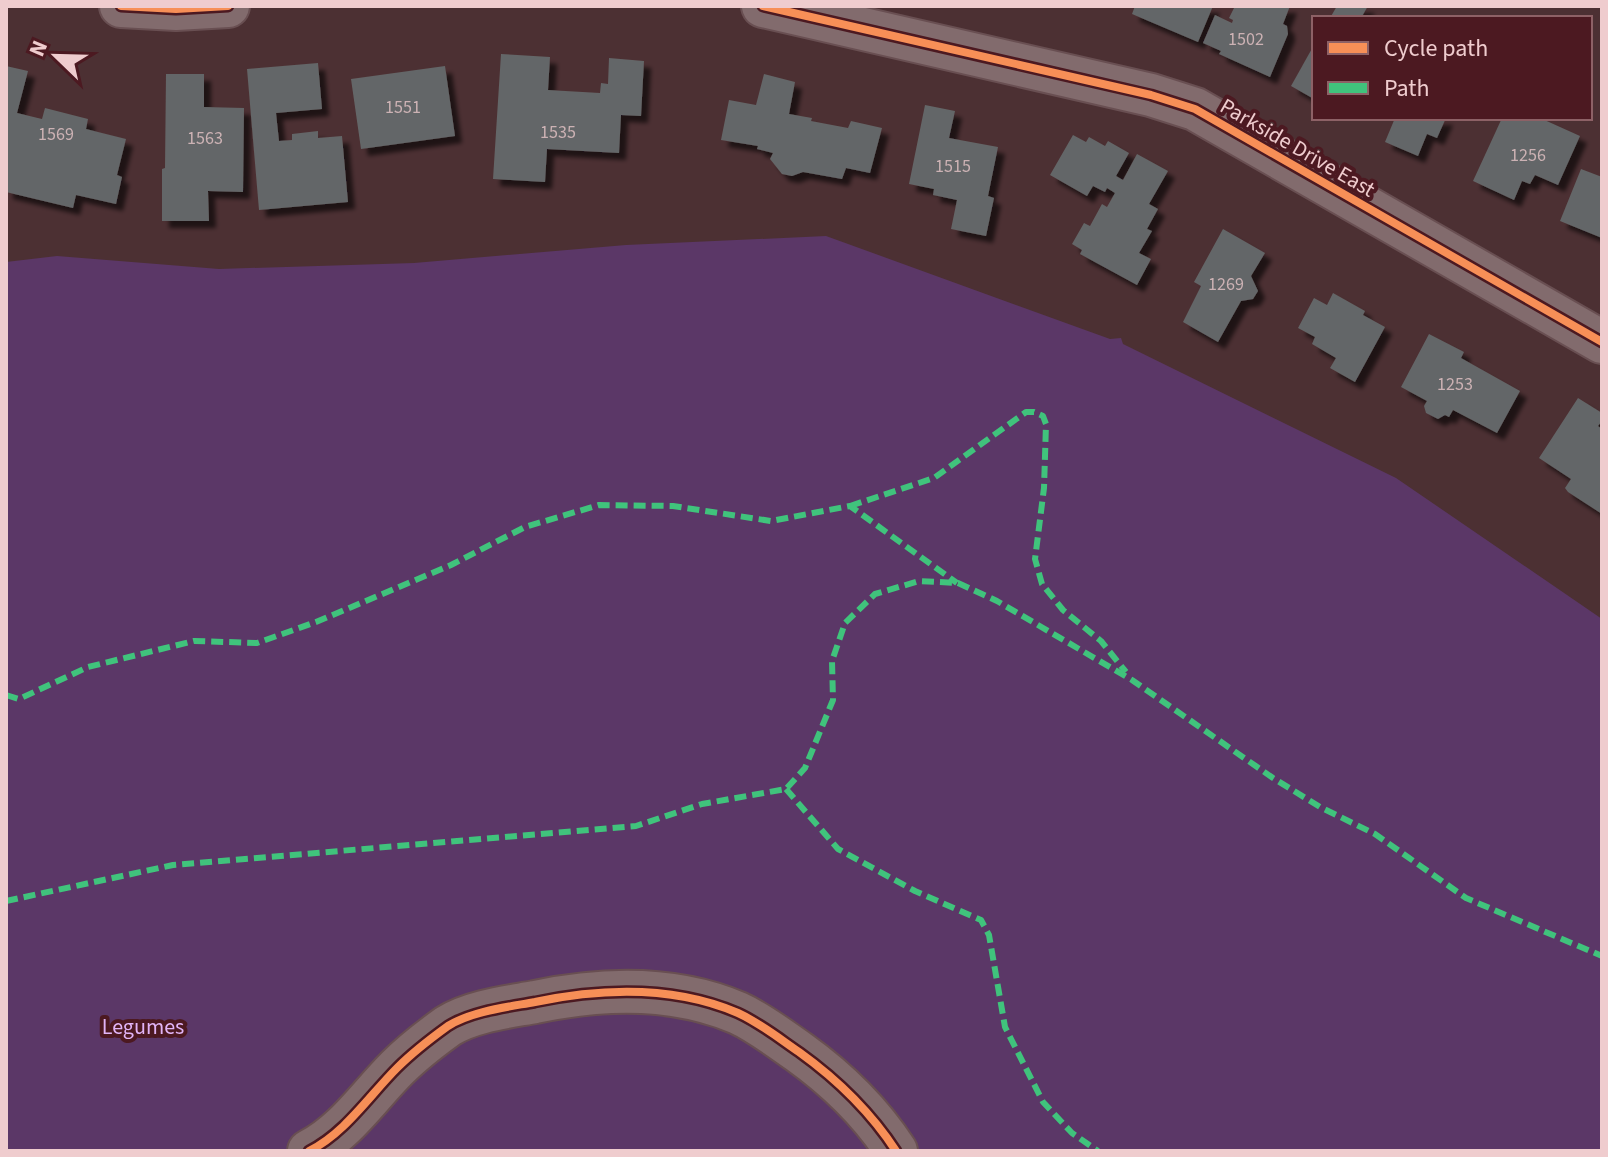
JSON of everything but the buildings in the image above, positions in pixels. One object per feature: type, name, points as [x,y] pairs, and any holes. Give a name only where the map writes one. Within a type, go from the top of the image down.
[{"type":"street","points":[[121,6],[176,9],[228,6]]},
{"type":"street","name":"Parkside Drive East","points":[[763,6],[1151,95],[1195,109],[1602,342]]},
{"type":"street","points":[[309,1151],[323,1144],[341,1128],[415,1051],[452,1024],[514,1006],[619,990],[692,1000],[742,1015],[808,1059],[844,1089],[871,1114],[896,1151]]},
{"type":"green space","name":"Legumes","points":[[826,236],[1110,339],[1121,338],[1123,344],[1396,478],[1602,619],[1602,1151],[6,1151],[6,262],[57,256],[219,269],[414,263],[626,245]]},
{"type":"marked path","points":[[850,506],[934,478],[1026,412],[1043,416],[1046,424],[1044,488],[1035,559],[1042,584],[1063,610],[1101,641],[1126,672]]},
{"type":"marked path","points":[[6,695],[19,699],[88,667],[194,641],[257,643],[316,622],[451,565],[525,527],[599,505],[673,506],[771,521],[850,506],[957,583]]},
{"type":"marked path","points":[[6,901],[173,865],[636,826],[702,804],[786,789],[805,768],[833,700],[832,661],[845,623],[875,594],[919,581],[958,583],[997,601],[1132,680],[1273,778],[1320,807],[1375,834],[1466,898],[1602,956]]},
{"type":"marked path","points":[[786,789],[838,849],[915,891],[981,920],[989,935],[1005,1027],[1043,1102],[1072,1133],[1098,1151]]},
{"type":"cycle path","points":[[121,6],[176,9],[228,6]]},
{"type":"cycle path","points":[[763,6],[1151,95],[1195,109],[1602,342]]},
{"type":"cycle path","points":[[309,1151],[334,1134],[409,1057],[448,1026],[490,1010],[560,997],[612,992],[689,998],[714,1004],[754,1021],[840,1085],[864,1109],[896,1151]]}]
